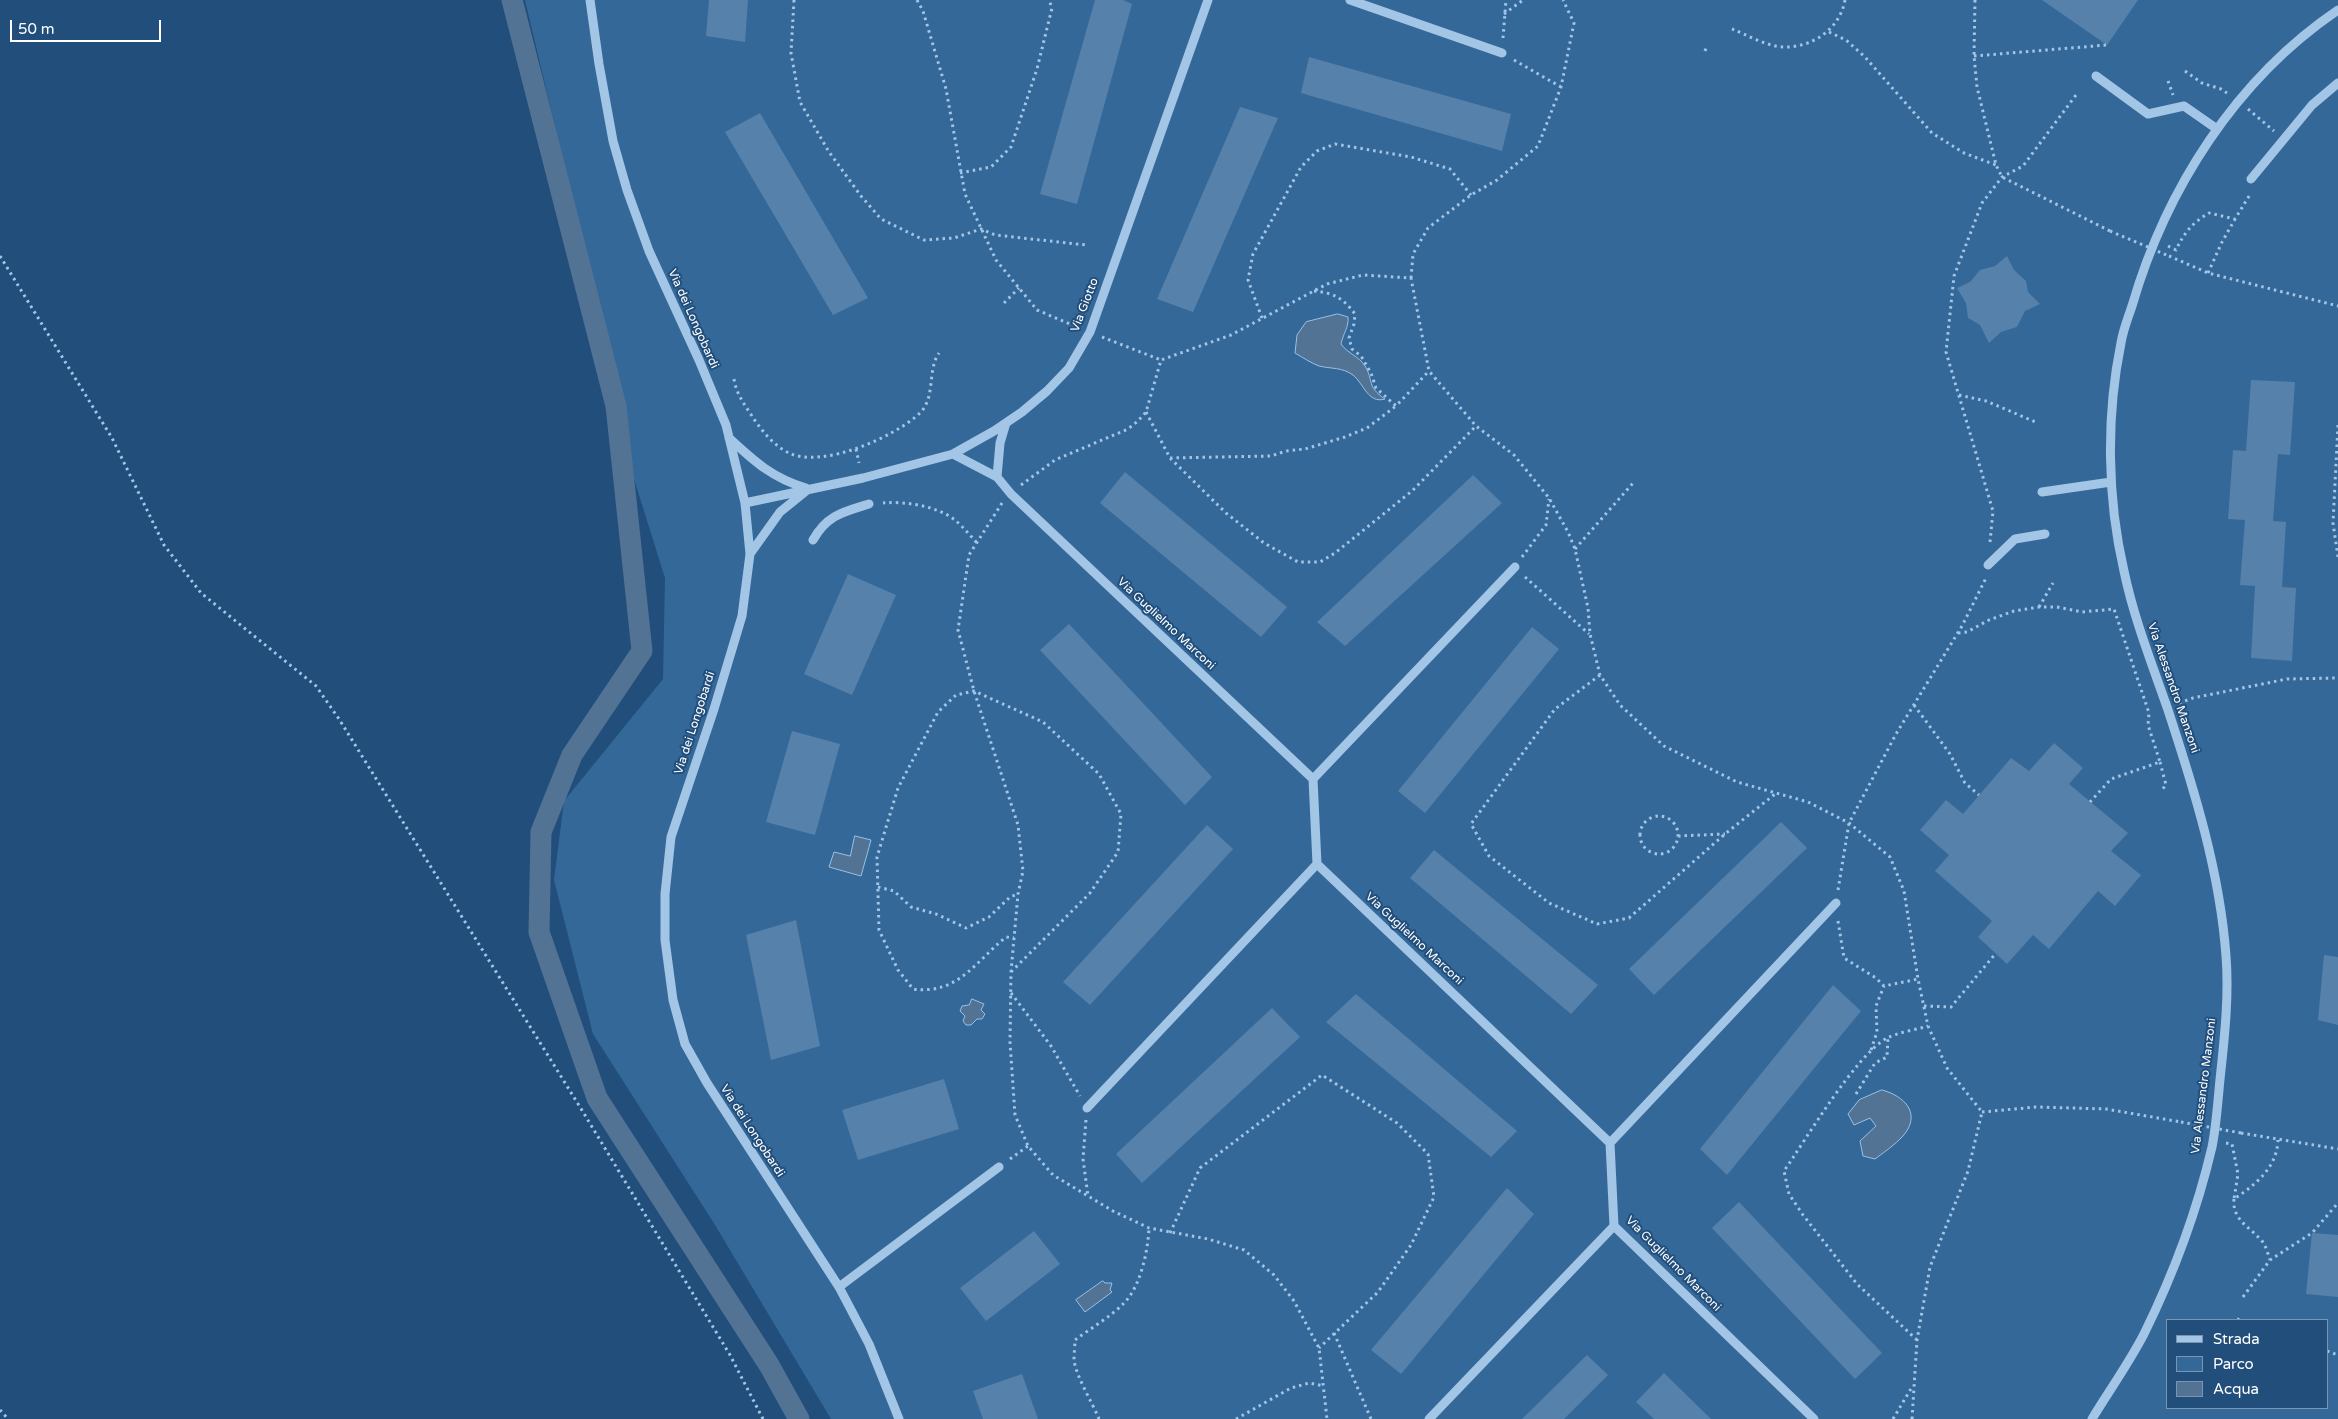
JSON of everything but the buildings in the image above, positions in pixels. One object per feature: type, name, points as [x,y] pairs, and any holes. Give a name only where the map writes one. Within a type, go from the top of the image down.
[{"type":"street","name":"Via dei Longobardi","points":[[590,0],[613,141],[627,190],[649,252],[699,360],[726,425],[745,503],[750,554],[742,616],[714,709],[671,837],[665,894],[665,940],[673,1000],[685,1044],[707,1083],[839,1287],[869,1344],[900,1419]]},
{"type":"street","name":"Via Giotto","points":[[745,503],[863,478],[953,454],[1006,423],[1047,391],[1069,368],[1090,332],[1208,0]]},
{"type":"street","points":[[1350,0],[1502,53]]},
{"type":"street","name":"Via Alessandro Manzoni","points":[[2092,1419],[2143,1335],[2180,1250],[2197,1200],[2213,1141],[2225,1034],[2227,958],[2218,890],[2191,781],[2128,589],[2115,524],[2111,482],[2111,420],[2121,342],[2143,268],[2154,240],[2182,182],[2216,129],[2254,84],[2300,39],[2338,10]]},
{"type":"street","points":[[2096,76],[2148,114],[2184,106],[2216,129]]},
{"type":"street","points":[[2251,179],[2312,105],[2338,83]]},
{"type":"street","points":[[997,477],[1000,443],[1006,423]]},
{"type":"street","name":"Via Giotto","points":[[729,438],[770,474],[786,482],[808,489]]},
{"type":"street","name":"Via Guglielmo Marconi","points":[[953,454],[997,477],[1010,494],[1313,779]]},
{"type":"street","points":[[2042,492],[2111,482]]},
{"type":"street","name":"Via Giotto","points":[[750,554],[780,512],[808,489]]},
{"type":"street","points":[[813,540],[820,528],[835,515],[869,504]]},
{"type":"street","points":[[1988,565],[2015,538],[2045,534]]},
{"type":"street","points":[[1087,1108],[1317,864],[1313,779],[1515,567]]},
{"type":"street","name":"Via Guglielmo Marconi","points":[[1317,864],[1610,1143],[1614,1226],[1814,1419]]},
{"type":"street","points":[[1610,1143],[1836,903]]},
{"type":"street","points":[[839,1287],[1000,1167]]},
{"type":"street","points":[[1429,1419],[1614,1226]]},
{"type":"path","points":[[794,0],[791,53],[800,102],[829,152],[861,196],[881,219],[924,240],[954,238],[981,229],[994,235],[1086,245]]},
{"type":"path","points":[[917,0],[924,11],[946,89],[964,194],[996,260],[1037,310],[1161,360]]},
{"type":"path","points":[[960,173],[991,167],[1011,147],[1037,69],[1052,8],[1049,0]]},
{"type":"path","points":[[1506,0],[1502,53],[1562,87]]},
{"type":"path","points":[[1504,14],[1523,0]]},
{"type":"path","points":[[1411,278],[1413,254],[1428,228],[1471,194],[1497,180],[1538,146],[1562,87],[1574,23],[1563,0]]},
{"type":"path","points":[[1732,29],[1783,47],[1816,41],[1829,32],[1844,7],[1845,0]]},
{"type":"path","points":[[1975,0],[1974,56],[1977,87],[1996,165],[2002,177],[2110,231],[2208,273],[2338,306]]},
{"type":"path","points":[[1829,32],[1846,40],[1865,58],[1932,133],[1964,153],[1996,165]]},
{"type":"path","points":[[1974,56],[2107,45]]},
{"type":"path","points":[[1884,986],[1876,978],[1844,958],[1836,903],[1849,823],[1896,734],[1958,634],[1986,578],[1988,565],[1993,511],[1946,352],[1954,276],[1982,203],[2002,177],[2023,166],[2076,95]]},
{"type":"path","points":[[1262,318],[1248,280],[1253,254],[1301,167],[1316,151],[1335,144],[1410,157],[1450,169],[1471,194]]},
{"type":"path","points":[[2208,273],[2222,242],[2254,187],[2251,179]]},
{"type":"path","points":[[2154,240],[2176,250],[2194,222],[2209,213],[2236,218]]},
{"type":"path","points":[[0,256],[112,438],[164,545],[201,593],[316,686],[334,713],[580,1107],[730,1355],[763,1419]]},
{"type":"path","points":[[1004,303],[1019,288]]},
{"type":"path","points":[[1314,291],[1332,293],[1346,301],[1355,314],[1349,338],[1352,349],[1361,356],[1371,373],[1376,388],[1396,406]]},
{"type":"path","points":[[734,379],[735,387],[755,421],[774,443],[791,454],[813,458],[856,449],[900,427],[921,412],[932,387],[933,361],[939,353]]},
{"type":"path","points":[[1170,458],[1271,456],[1286,451],[1305,449],[1345,437],[1367,428],[1396,406],[1429,371]]},
{"type":"path","points":[[1959,395],[1986,401],[2038,423]]},
{"type":"path","points":[[1146,412],[1170,458],[1226,513],[1264,543],[1298,562],[1320,562],[1335,553],[1412,491],[1476,426]]},
{"type":"path","points":[[2338,425],[2332,523],[2338,557]]},
{"type":"path","points":[[856,449],[859,463]]},
{"type":"path","points":[[1575,550],[1632,484]]},
{"type":"path","points":[[1549,498],[1546,525],[1515,567],[1590,634]]},
{"type":"path","points":[[869,504],[889,502],[937,510],[954,519],[977,543]]},
{"type":"path","points":[[2040,607],[2053,583]]},
{"type":"path","points":[[1958,634],[1967,632],[1990,620],[2014,611],[2040,607],[2057,607],[2082,612],[2114,609],[2149,713],[2148,725],[2166,785],[2161,791]]},
{"type":"path","points":[[1600,675],[1555,709],[1471,824],[1488,856],[1549,903],[1597,924],[1628,918],[1725,834],[1776,794]]},
{"type":"path","points":[[2149,713],[2193,698],[2286,679],[2338,678]]},
{"type":"path","points":[[1011,972],[1090,893],[1118,852],[1121,814],[1099,774],[1043,722],[974,692],[956,696],[938,712],[898,788],[877,857],[879,930],[898,970],[913,989],[928,991],[944,987],[966,974],[1006,937],[1014,938]]},
{"type":"path","points":[[1914,705],[1950,754],[1965,783],[1978,795]]},
{"type":"path","points":[[2090,802],[2111,779],[2160,762]]},
{"type":"path","points":[[1662,817],[1672,822],[1676,827],[1678,836],[1672,849],[1661,854],[1654,854],[1643,845],[1641,831],[1644,825],[1652,818],[1662,817]]},
{"type":"path","points":[[1678,836],[1725,834]]},
{"type":"path","points":[[878,887],[894,891],[911,907],[936,914],[966,928],[989,917],[1010,897],[1018,894]]},
{"type":"path","points":[[1924,1006],[1951,1007],[1996,953]]},
{"type":"path","points":[[1884,986],[1918,979]]},
{"type":"path","points":[[1871,1050],[1877,1032],[1876,1006],[1884,986]]},
{"type":"path","points":[[1011,993],[1051,1046],[1087,1108],[1083,1159],[1088,1196]]},
{"type":"path","points":[[1916,1340],[1857,1284],[1803,1215],[1789,1194],[1784,1171],[1842,1086],[1871,1050],[1888,1038],[1928,1026]]},
{"type":"path","points":[[1856,1094],[1875,1063],[1887,1057],[1888,1038]]},
{"type":"path","points":[[1170,1233],[1200,1168],[1322,1075],[1358,1096],[1397,1124],[1428,1154],[1434,1196],[1411,1245],[1378,1292],[1319,1348]]},
{"type":"path","points":[[1912,1419],[1916,1340],[1930,1266],[1968,1171],[1982,1112],[2036,1106],[2106,1109],[2338,1149]]},
{"type":"path","points":[[2234,1199],[2256,1185],[2265,1174],[2278,1148],[2278,1140]]},
{"type":"path","points":[[2213,1141],[2232,1144],[2238,1174],[2233,1208],[2244,1226],[2263,1242],[2270,1260]]},
{"type":"path","points":[[1000,1167],[1028,1146]]},
{"type":"path","points":[[2243,1297],[2270,1260],[2312,1233],[2338,1203]]},
{"type":"path","points":[[1098,1419],[1091,1397],[1078,1373],[1074,1360],[1075,1340],[1126,1301],[1141,1272],[1148,1247],[1148,1228]]},
{"type":"path","points":[[1334,1333],[1371,1419]]},
{"type":"path","points":[[1236,1419],[1291,1388],[1309,1383],[1324,1386]]},
{"type":"path","points":[[1893,1419],[1913,1386]]},
{"type":"path","points":[[0,1410],[8,1419]]},
{"type":"green space","points":[[525,0],[2338,0],[2338,1419],[831,1419],[715,1225],[593,1034],[554,880],[564,801],[663,679],[665,578],[629,463],[605,337]]},
{"type":"water","points":[[1338,314],[1348,317],[1348,324],[1341,344],[1363,363],[1368,371],[1373,387],[1385,399],[1374,399],[1370,396],[1349,372],[1319,366],[1295,353],[1297,335],[1306,322]]},
{"type":"water","points":[[855,836],[871,840],[861,876],[829,867],[834,852],[850,856]]},
{"type":"water","points":[[972,999],[984,1004],[981,1010],[985,1014],[982,1019],[977,1019],[971,1025],[966,1025],[963,1021],[965,1016],[960,1011],[962,1006],[969,1005]]},
{"type":"water","points":[[1882,1090],[1904,1101],[1911,1113],[1911,1120],[1903,1136],[1875,1159],[1863,1156],[1860,1141],[1876,1126],[1870,1118],[1854,1125],[1848,1114],[1859,1100]]},
{"type":"water","points":[[1103,1281],[1105,1283],[1112,1283],[1110,1290],[1112,1292],[1085,1312],[1076,1300]]},
{"type":"waterway","points":[[512,0],[616,406],[642,651],[572,755],[541,832],[539,932],[597,1098],[769,1365],[799,1419]]}]
